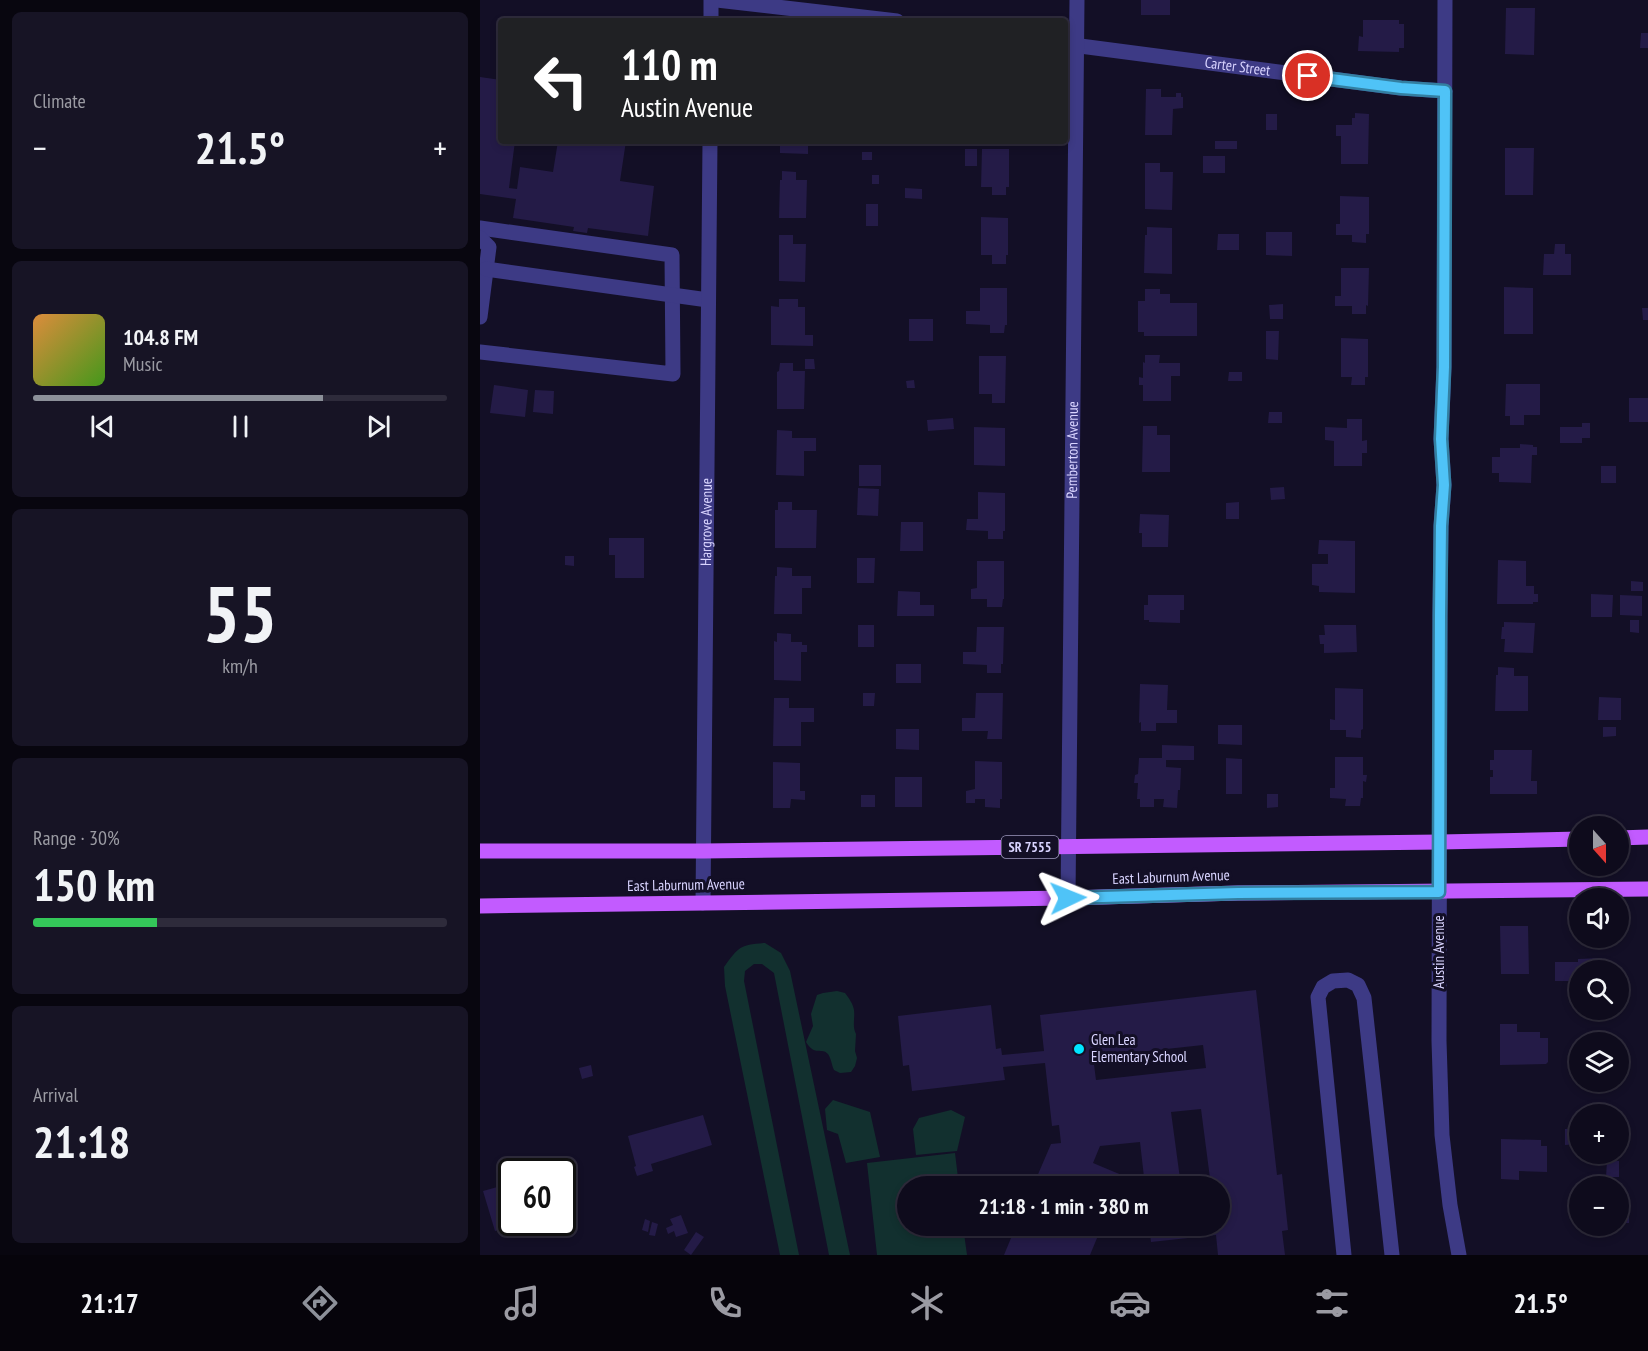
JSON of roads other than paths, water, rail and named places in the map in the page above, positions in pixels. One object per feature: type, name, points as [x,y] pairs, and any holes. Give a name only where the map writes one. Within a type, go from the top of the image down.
[{"type":"main road","points":[[1629,838],[1648,837]]},
{"type":"main road","name":"East Laburnum Avenue","points":[[480,851],[704,851],[1569,839]]},
{"type":"main road","name":"East Laburnum Avenue","points":[[480,906],[1068,898],[1238,893],[1648,889]]},
{"type":"street","points":[[711,0],[711,18]]},
{"type":"street","points":[[717,0],[871,18]]},
{"type":"street","name":"Pemberton Avenue","points":[[1068,898],[1071,45],[1077,0]]},
{"type":"street","name":"Austin Avenue","points":[[1445,0],[1439,1041],[1442,1135],[1450,1205],[1459,1255]]},
{"type":"street","name":"Carter Street","points":[[1071,45],[1401,88],[1445,91]]},
{"type":"street","name":"Hargrove Avenue","points":[[703,903],[710,144]]},
{"type":"street","points":[[480,228],[672,255],[673,374],[480,352]]},
{"type":"street","points":[[480,238],[489,247],[480,317]]},
{"type":"street","points":[[486,269],[708,300]]},
{"type":"street","points":[[1344,1255],[1318,998],[1323,987],[1333,981],[1348,980],[1358,985],[1364,998],[1392,1255]]},
{"type":"place","name":"Glen Lea Elementary School","points":[[1079,1049]]}]
